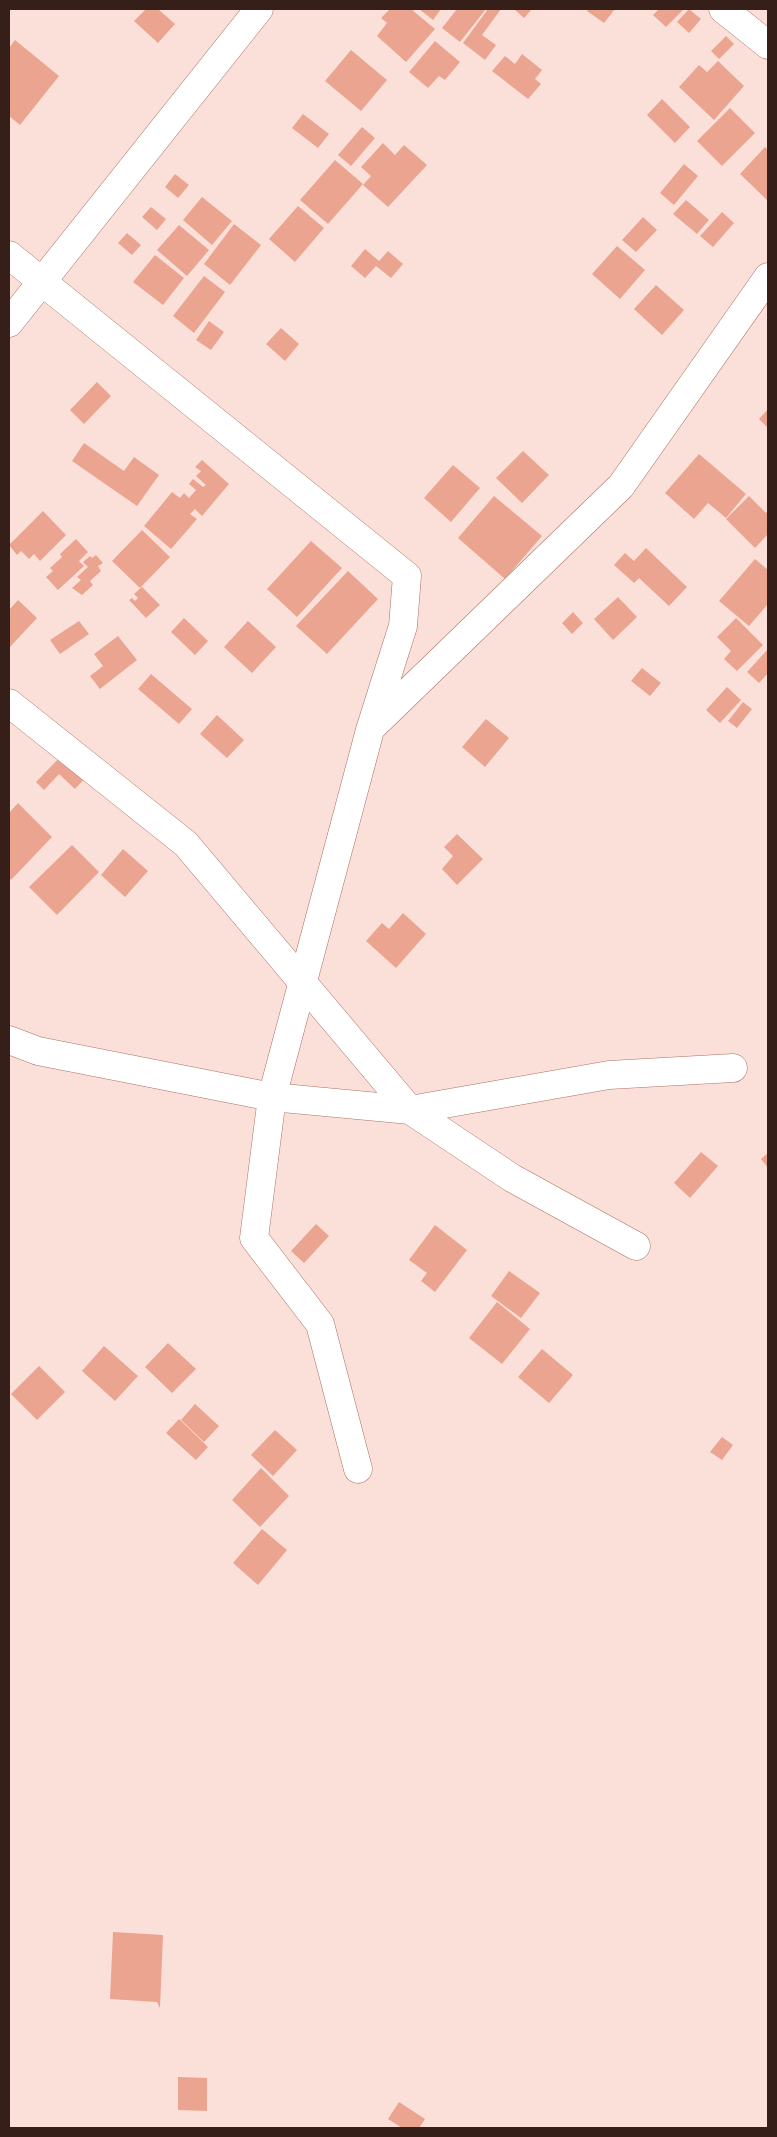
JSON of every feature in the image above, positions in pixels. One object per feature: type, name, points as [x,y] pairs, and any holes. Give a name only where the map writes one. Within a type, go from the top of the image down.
[{"type":"street","points":[[9,323],[259,9]]},
{"type":"street","points":[[722,9],[768,45]]},
{"type":"street","points":[[9,255],[407,576],[403,626],[370,730],[272,1096],[254,1238],[320,1324],[358,1469]]},
{"type":"street","points":[[370,730],[621,486],[768,277]]},
{"type":"street","points":[[9,703],[186,844],[410,1110],[512,1178],[636,1246]]},
{"type":"street","points":[[9,1040],[38,1051],[272,1096],[410,1110],[609,1075],[733,1068]]},
{"type":"building","points":[[146,9],[158,9],[175,24],[158,43],[134,21]]},
{"type":"building","points":[[390,9],[411,9],[435,29],[406,62],[377,36],[387,23],[381,18]]},
{"type":"building","points":[[419,9],[441,9],[433,20]]},
{"type":"building","points":[[457,9],[486,9],[460,42],[442,28]]},
{"type":"building","points":[[488,9],[501,9],[482,35],[496,45],[485,60],[463,43]]},
{"type":"building","points":[[514,9],[532,9],[524,18]]},
{"type":"building","points":[[589,9],[615,9],[604,23],[587,11]]},
{"type":"building","points":[[659,9],[684,9],[666,27],[653,15]]},
{"type":"building","points":[[689,9],[701,19],[689,33],[677,22]]},
{"type":"building","points":[[726,36],[734,44],[719,59],[711,51]]},
{"type":"building","points":[[15,40],[59,76],[20,125],[9,116],[9,48]]},
{"type":"building","points":[[435,41],[460,62],[445,80],[439,76],[428,88],[409,72]]},
{"type":"building","points":[[351,50],[387,80],[361,111],[325,81]]},
{"type":"building","points":[[522,54],[542,70],[535,79],[541,84],[528,99],[492,71],[505,56],[515,64]]},
{"type":"building","points":[[718,61],[744,86],[714,120],[679,87],[699,65],[707,72]]},
{"type":"building","points":[[662,99],[690,127],[675,143],[647,115]]},
{"type":"building","points":[[730,108],[755,133],[722,166],[697,141]]},
{"type":"building","points":[[303,114],[329,134],[318,148],[292,128]]},
{"type":"building","points":[[362,127],[375,138],[351,166],[338,155]]},
{"type":"building","points":[[383,143],[395,155],[404,145],[427,165],[388,207],[363,185],[371,176],[361,167]]},
{"type":"building","points":[[765,147],[768,150],[767,200],[740,174]]},
{"type":"building","points":[[335,160],[363,184],[328,224],[300,200]]},
{"type":"building","points":[[684,164],[698,176],[674,205],[660,193]]},
{"type":"building","points":[[175,174],[189,185],[178,198],[165,187]]},
{"type":"building","points":[[202,197],[232,221],[212,245],[183,220]]},
{"type":"building","points":[[686,200],[709,220],[697,234],[673,214]]},
{"type":"building","points":[[298,206],[324,228],[295,262],[269,239]]},
{"type":"building","points":[[151,207],[166,219],[157,230],[142,217]]},
{"type":"building","points":[[722,212],[734,223],[713,247],[700,236]]},
{"type":"building","points":[[643,217],[657,230],[636,252],[622,240]]},
{"type":"building","points":[[234,224],[261,245],[230,285],[204,264]]},
{"type":"building","points":[[179,225],[209,250],[187,276],[157,250]]},
{"type":"building","points":[[127,233],[141,245],[132,255],[118,243]]},
{"type":"building","points":[[617,246],[645,270],[620,299],[592,274]]},
{"type":"building","points":[[365,249],[379,261],[388,251],[403,264],[391,278],[376,266],[365,278],[351,266]]},
{"type":"building","points":[[155,255],[184,278],[163,305],[133,282]]},
{"type":"building","points":[[204,276],[225,292],[194,333],[173,316]]},
{"type":"building","points":[[656,285],[684,310],[662,335],[634,309]]},
{"type":"building","points":[[209,321],[224,332],[211,350],[196,340]]},
{"type":"building","points":[[281,328],[299,344],[285,361],[266,344]]},
{"type":"building","points":[[97,382],[111,396],[84,424],[70,410]]},
{"type":"building","points":[[768,409],[768,428],[759,419]]},
{"type":"building","points":[[84,443],[124,471],[134,457],[159,475],[137,506],[72,461]]},
{"type":"building","points":[[523,451],[549,475],[522,503],[496,478]]},
{"type":"building","points":[[699,454],[746,494],[726,518],[708,503],[694,519],[665,493]]},
{"type":"building","points":[[202,460],[229,484],[202,516],[195,509],[190,514],[197,519],[171,549],[144,526],[172,492],[180,498],[184,493],[189,498],[196,490],[189,484],[193,479],[203,487],[206,485],[196,476],[201,471],[195,467]]},
{"type":"building","points":[[453,465],[480,488],[451,522],[424,498]]},
{"type":"building","points":[[494,496],[542,536],[505,579],[458,538]]},
{"type":"building","points":[[749,496],[766,513],[768,510],[768,534],[755,548],[726,519]]},
{"type":"building","points":[[43,511],[66,535],[40,561],[34,554],[29,559],[21,551],[17,555],[9,545]]},
{"type":"building","points":[[142,530],[170,557],[140,588],[112,561]]},
{"type":"building","points":[[76,539],[88,552],[79,561],[84,566],[58,590],[46,577],[53,571],[50,568],[62,557],[60,554]]},
{"type":"building","points":[[311,541],[342,568],[297,617],[267,589]]},
{"type":"building","points":[[646,548],[687,587],[669,606],[639,578],[634,583],[614,565],[625,553],[634,561]]},
{"type":"building","points":[[96,555],[103,563],[98,566],[101,571],[90,581],[93,585],[82,595],[72,588],[81,580],[77,577],[88,567],[83,562],[90,556],[92,558]]},
{"type":"building","points":[[755,559],[768,570],[768,604],[749,626],[719,601]]},
{"type":"building","points":[[348,571],[378,599],[327,654],[296,626]]},
{"type":"building","points":[[142,587],[160,605],[146,618],[129,600],[132,598],[135,601],[138,598],[134,594]]},
{"type":"building","points":[[618,597],[637,617],[613,640],[594,619]]},
{"type":"building","points":[[18,600],[37,618],[9,648],[9,610]]},
{"type":"building","points":[[573,612],[583,623],[572,634],[562,623]]},
{"type":"building","points":[[184,618],[208,641],[195,655],[171,632]]},
{"type":"building","points":[[736,618],[763,645],[737,671],[724,659],[731,651],[717,637]]},
{"type":"building","points":[[79,621],[89,634],[60,654],[50,640]]},
{"type":"building","points":[[248,621],[276,647],[252,673],[224,647]]},
{"type":"building","points":[[118,636],[137,660],[100,689],[90,676],[103,666],[94,654]]},
{"type":"building","points":[[768,649],[768,673],[759,683],[747,672]]},
{"type":"building","points":[[642,668],[661,683],[650,696],[631,681]]},
{"type":"building","points":[[151,674],[192,709],[179,724],[138,689]]},
{"type":"building","points":[[727,687],[741,700],[720,723],[706,710]]},
{"type":"building","points":[[743,702],[752,709],[737,728],[728,721]]},
{"type":"building","points":[[217,715],[244,740],[227,758],[200,734]]},
{"type":"building","points":[[486,719],[509,738],[485,767],[462,747]]},
{"type":"building","points":[[63,754],[86,777],[75,789],[59,774],[44,790],[36,782]]},
{"type":"building","points":[[18,803],[52,837],[11,880],[9,877],[9,813]]},
{"type":"building","points":[[457,834],[483,859],[457,885],[442,869],[453,856],[444,847]]},
{"type":"building","points":[[72,845],[99,872],[57,915],[29,887]]},
{"type":"building","points":[[123,849],[148,871],[125,897],[101,875]]},
{"type":"building","points":[[403,913],[426,934],[396,968],[366,941],[382,923],[389,929]]},
{"type":"building","points":[[701,1152],[718,1166],[690,1198],[674,1183]]},
{"type":"building","points":[[768,1153],[768,1168],[761,1159]]},
{"type":"building","points":[[316,1224],[329,1236],[304,1263],[291,1251]]},
{"type":"building","points":[[435,1225],[467,1250],[435,1292],[421,1281],[427,1273],[409,1260]]},
{"type":"building","points":[[509,1271],[540,1293],[521,1318],[491,1296]]},
{"type":"building","points":[[497,1302],[530,1329],[502,1364],[469,1338]]},
{"type":"building","points":[[168,1343],[196,1369],[172,1393],[145,1367]]},
{"type":"building","points":[[104,1346],[138,1376],[115,1401],[82,1371]]},
{"type":"building","points":[[542,1349],[573,1375],[549,1403],[518,1377]]},
{"type":"building","points":[[39,1366],[65,1392],[37,1420],[11,1394]]},
{"type":"building","points":[[195,1404],[219,1426],[204,1442],[181,1420]]},
{"type":"building","points":[[179,1419],[208,1447],[196,1460],[166,1433]]},
{"type":"building","points":[[275,1430],[297,1450],[273,1476],[251,1455]]},
{"type":"building","points":[[722,1437],[733,1445],[722,1460],[710,1452]]},
{"type":"building","points":[[261,1468],[289,1496],[260,1527],[232,1500]]},
{"type":"building","points":[[262,1529],[287,1550],[258,1585],[233,1563]]},
{"type":"building","points":[[113,1932],[163,1935],[160,2008],[157,2002],[110,1999]]},
{"type":"building","points":[[178,2077],[207,2078],[207,2111],[178,2110]]},
{"type":"building","points":[[399,2102],[425,2119],[419,2128],[402,2128],[388,2119]]}]
